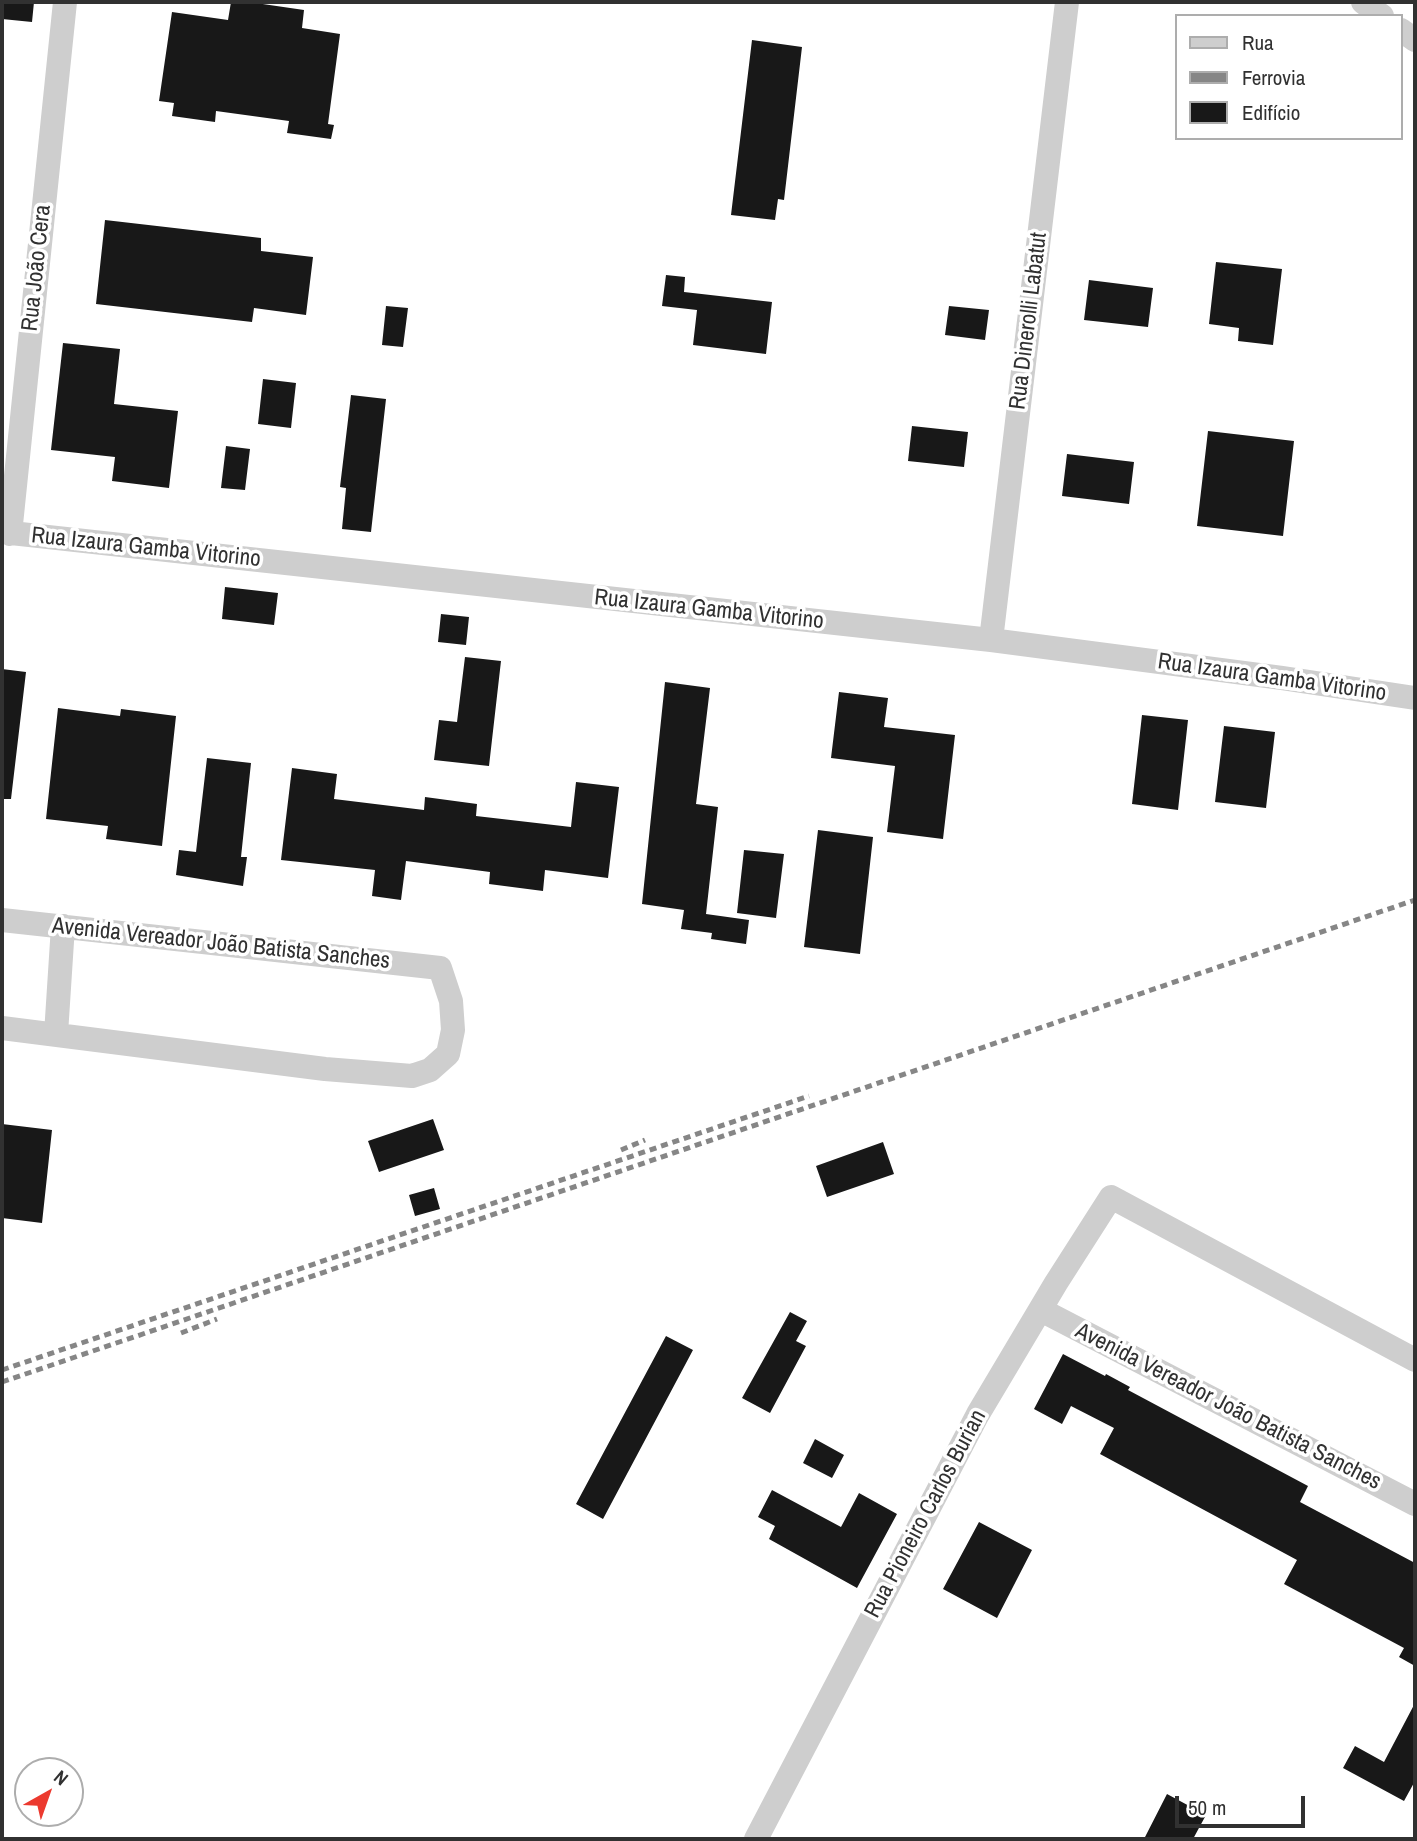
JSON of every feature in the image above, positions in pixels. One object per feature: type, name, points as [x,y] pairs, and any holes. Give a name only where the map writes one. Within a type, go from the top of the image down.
[{"type":"street","name":"Rua João Cera","points":[[6,533],[65,2]]},
{"type":"street","name":"Rua Dinerolli Labatut","points":[[991,640],[1068,2]]},
{"type":"street","points":[[1363,2],[1379,14]]},
{"type":"street","name":"Rua Izaura Gamba Vitorino","points":[[6,533],[991,640],[1415,698]]},
{"type":"street","name":"Avenida Vereador João Batista Sanches","points":[[2,920],[440,968],[451,1001],[453,1030],[448,1054],[430,1070],[412,1076],[325,1069],[56,1034]]},
{"type":"street","points":[[2,1028],[56,1034],[63,926]]},
{"type":"street","name":"Rua Pioneiro Carlos Burian","points":[[756,1839],[978,1414],[1111,1197],[1415,1360]]},
{"type":"street","name":"Avenida Vereador João Batista Sanches","points":[[1041,1310],[1415,1504]]},
{"type":"building","points":[[2,2],[34,2],[32,22],[2,19]]},
{"type":"building","points":[[231,2],[304,10],[302,28],[340,34],[328,124],[334,125],[331,139],[287,133],[289,121],[216,111],[215,122],[172,116],[174,103],[159,101],[172,12],[228,20]]},
{"type":"building","points":[[752,40],[802,47],[784,200],[778,199],[775,220],[731,215]]},
{"type":"building","points":[[105,220],[261,238],[261,251],[313,257],[306,315],[254,308],[252,322],[96,304]]},
{"type":"building","points":[[1216,262],[1282,269],[1273,345],[1238,341],[1239,328],[1209,324]]},
{"type":"building","points":[[666,275],[685,277],[684,292],[772,302],[766,354],[693,345],[697,310],[662,306]]},
{"type":"building","points":[[1089,280],[1153,288],[1148,327],[1084,320]]},
{"type":"building","points":[[386,306],[408,308],[403,347],[382,345]]},
{"type":"building","points":[[949,306],[989,310],[985,340],[945,335]]},
{"type":"building","points":[[63,343],[120,349],[114,404],[178,411],[169,488],[112,481],[115,457],[51,450]]},
{"type":"building","points":[[263,379],[296,383],[291,428],[258,424]]},
{"type":"building","points":[[351,395],[386,399],[371,532],[342,529],[346,488],[340,487]]},
{"type":"building","points":[[912,426],[968,432],[964,467],[908,461]]},
{"type":"building","points":[[1208,431],[1294,441],[1283,536],[1197,526]]},
{"type":"building","points":[[226,446],[250,449],[245,490],[221,488]]},
{"type":"building","points":[[1067,454],[1134,462],[1129,504],[1062,496]]},
{"type":"building","points":[[225,587],[278,593],[274,625],[222,619]]},
{"type":"building","points":[[441,614],[469,617],[466,645],[438,642]]},
{"type":"building","points":[[465,657],[501,661],[489,766],[434,760],[439,720],[457,722]]},
{"type":"building","points":[[2,669],[26,672],[11,799],[2,799]]},
{"type":"building","points":[[665,682],[710,688],[696,804],[718,807],[706,914],[749,920],[746,944],[711,939],[712,933],[681,929],[684,910],[642,904]]},
{"type":"building","points":[[839,692],[888,698],[884,727],[955,735],[943,839],[887,832],[895,766],[831,758]]},
{"type":"building","points":[[58,708],[120,716],[121,709],[176,716],[162,846],[106,839],[108,826],[46,819]]},
{"type":"building","points":[[1142,715],[1188,720],[1178,810],[1132,804]]},
{"type":"building","points":[[1224,726],[1275,732],[1266,808],[1215,802]]},
{"type":"building","points":[[207,758],[251,763],[241,857],[247,857],[243,886],[176,875],[179,850],[196,852]]},
{"type":"building","points":[[292,768],[337,774],[334,799],[424,810],[425,797],[477,804],[476,816],[571,827],[576,782],[619,787],[608,878],[545,870],[543,891],[489,884],[490,872],[406,861],[401,900],[372,896],[375,870],[281,860]]},
{"type":"building","points":[[818,830],[873,837],[860,954],[804,947]]},
{"type":"building","points":[[744,850],[784,854],[776,918],[737,913]]},
{"type":"building","points":[[433,1119],[444,1150],[379,1172],[368,1141]]},
{"type":"building","points":[[2,1124],[52,1130],[42,1223],[2,1218]]},
{"type":"building","points":[[883,1142],[894,1174],[827,1197],[816,1166]]},
{"type":"building","points":[[434,1188],[440,1209],[415,1216],[409,1195]]},
{"type":"building","points":[[790,1312],[807,1321],[796,1341],[806,1346],[770,1413],[742,1398]]},
{"type":"building","points":[[666,1336],[693,1350],[603,1519],[576,1504]]},
{"type":"building","points":[[1063,1354],[1105,1376],[1106,1374],[1130,1387],[1128,1390],[1308,1486],[1300,1502],[1415,1563],[1415,1666],[1399,1657],[1404,1648],[1284,1584],[1297,1560],[1100,1454],[1114,1428],[1071,1406],[1062,1424],[1034,1409]]},
{"type":"building","points":[[815,1439],[844,1455],[832,1478],[803,1463]]},
{"type":"building","points":[[772,1490],[841,1527],[859,1493],[897,1514],[857,1588],[769,1539],[775,1526],[758,1517]]},
{"type":"building","points":[[979,1522],[1032,1550],[997,1618],[943,1589]]},
{"type":"building","points":[[1415,1703],[1415,1781],[1404,1801],[1343,1768],[1355,1746],[1384,1762]]},
{"type":"building","points":[[1167,1794],[1206,1815],[1193,1839],[1144,1839]]},
{"type":"railway","points":[[2,1382],[1415,900]]},
{"type":"railway","points":[[2,1370],[809,1096]]},
{"type":"railway","points":[[621,1150],[645,1140]]},
{"type":"railway","points":[[181,1333],[217,1319]]}]
